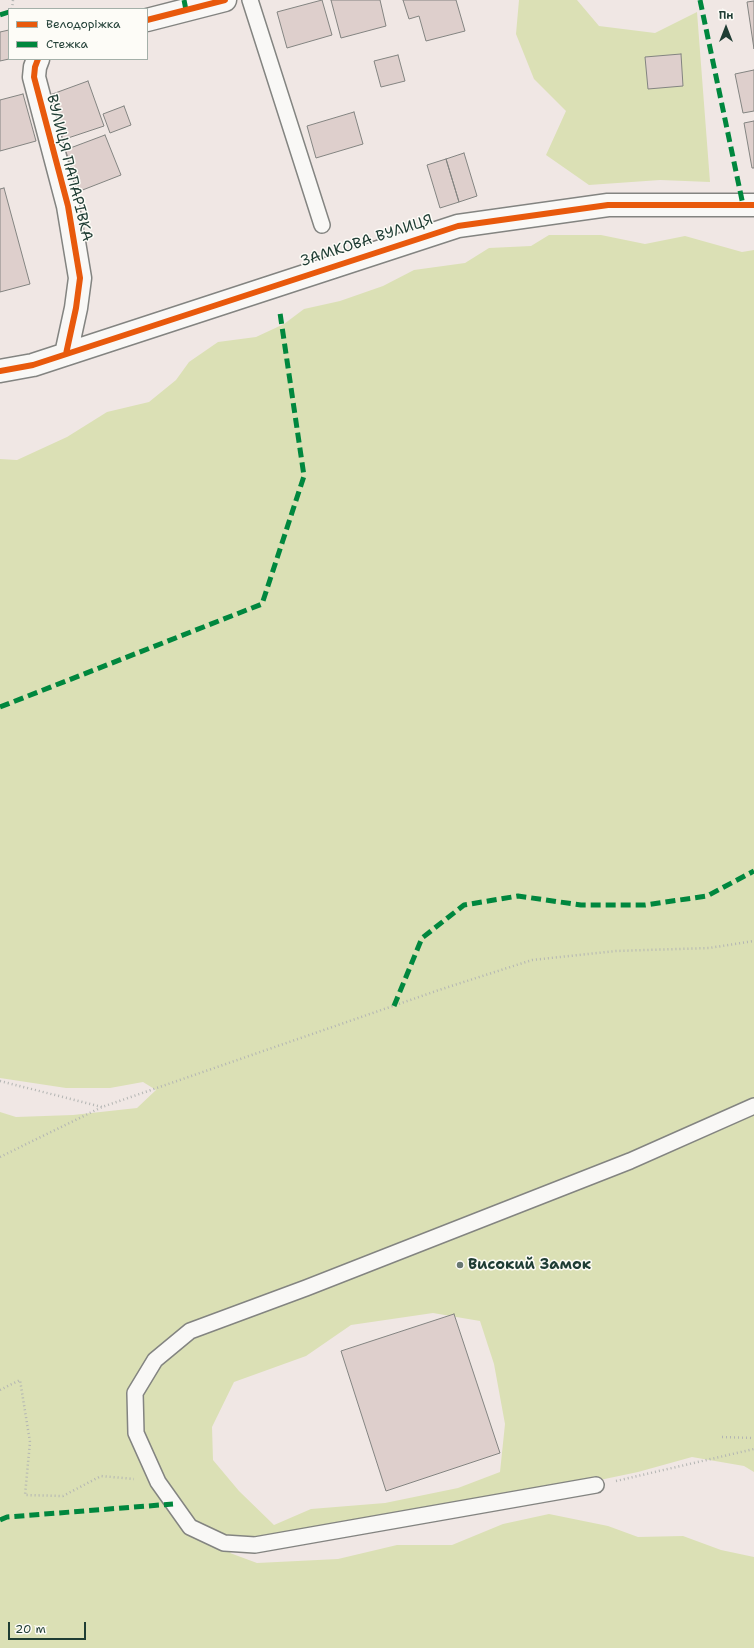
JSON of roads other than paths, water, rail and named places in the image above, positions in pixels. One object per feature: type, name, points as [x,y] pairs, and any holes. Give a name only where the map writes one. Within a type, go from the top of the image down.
[{"type":"street","points":[[148,20],[224,0]]},
{"type":"street","name":"ВУЛИЦЯ ПАПАРІВКА","points":[[38,60],[34,77],[68,206],[80,278],[76,308],[66,354]]},
{"type":"street","name":"ЗАМКОВА ВУЛИЦЯ","points":[[0,371],[33,365],[458,226],[608,205],[754,205]]},
{"type":"lane","points":[[250,0],[322,225]]},
{"type":"lane","points":[[596,1486],[255,1545],[224,1543],[190,1528],[158,1482],[136,1433],[135,1393],[155,1360],[190,1330],[306,1288],[630,1161],[754,1106]]},
{"type":"place","name":"Високий Замок","points":[[460,1265]]}]
